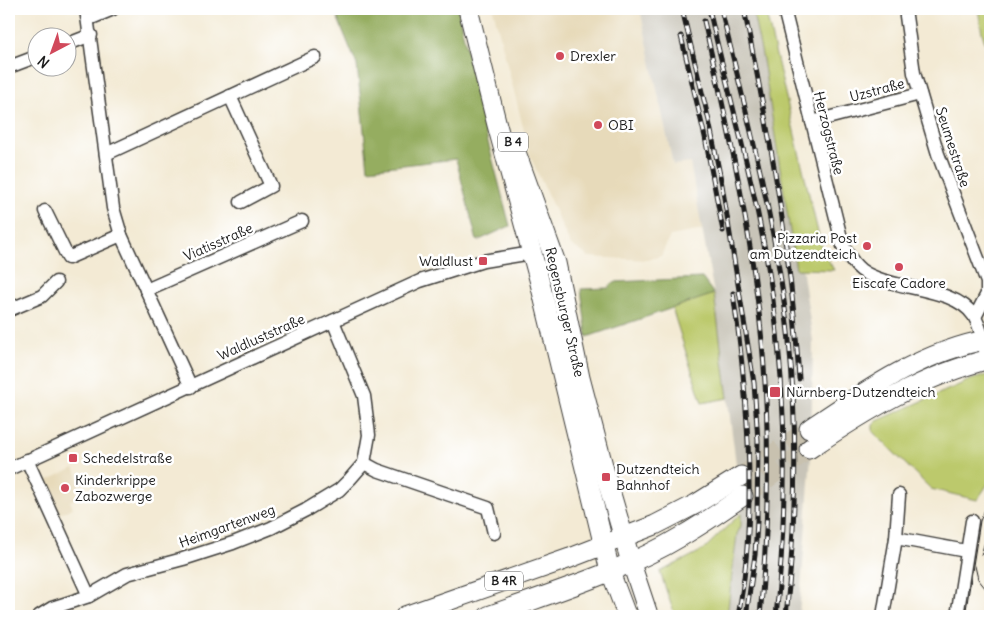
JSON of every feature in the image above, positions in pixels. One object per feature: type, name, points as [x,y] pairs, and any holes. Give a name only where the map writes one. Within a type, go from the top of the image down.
[{"type":"main road","name":"Regensburger Straße","points":[[468,9],[496,125],[532,253],[603,545],[610,571],[627,616]]},
{"type":"main road","name":"Regensburger Straße","points":[[480,9],[511,135],[559,271],[580,378],[624,538],[649,616]]},
{"type":"main road","points":[[532,253],[540,253],[559,271]]},
{"type":"main road","points":[[809,429],[873,387],[902,371],[951,349],[987,340]]},
{"type":"main road","points":[[809,449],[852,420],[896,395],[941,375],[988,360]]},
{"type":"main road","name":"B 4R","points":[[405,616],[624,538],[677,514],[741,476]]},
{"type":"main road","name":"B 4R","points":[[488,616],[631,562],[683,536],[743,496]]},
{"type":"street","points":[[112,9],[88,14],[113,208],[120,235],[191,387]]},
{"type":"street","name":"Herzogstraße","points":[[784,9],[839,233],[843,246],[852,262],[871,276],[953,300],[969,310],[975,317]]},
{"type":"street","name":"Seumestraße","points":[[905,9],[914,73],[938,154],[987,282],[987,294],[975,317]]},
{"type":"street","points":[[78,40],[90,35]]},
{"type":"street","points":[[106,154],[315,57]]},
{"type":"street","points":[[9,67],[28,60]]},
{"type":"street","name":"Uzstraße","points":[[812,122],[920,94]]},
{"type":"street","name":"Viatisstraße","points":[[230,96],[271,186],[241,202]]},
{"type":"street","points":[[45,211],[68,258],[120,235]]},
{"type":"street","name":"Viatisstraße","points":[[146,290],[302,222]]},
{"type":"street","name":"Waldluststraße","points":[[9,468],[433,276],[483,261],[532,253]]},
{"type":"street","points":[[9,310],[42,296],[56,282]]},
{"type":"street","points":[[975,317],[987,340],[988,360]]},
{"type":"street","points":[[333,321],[364,396],[369,435],[364,463],[377,470],[488,508],[494,533]]},
{"type":"street","points":[[27,460],[89,596]]},
{"type":"street","name":"Heimgartenweg","points":[[39,616],[52,608],[89,596],[127,574],[183,559],[271,528],[306,510],[338,490],[364,463]]},
{"type":"street","points":[[883,616],[896,538],[900,496]]},
{"type":"street","points":[[957,616],[972,521]]},
{"type":"street","points":[[896,538],[966,551]]},
{"type":"shaded area","name":"OBI","points":[[493,9],[640,9],[673,165],[690,162],[703,230],[670,236],[661,256],[647,260],[589,257],[570,244],[531,158]]},
{"type":"shaded area","points":[[640,9],[759,9],[772,68],[813,341],[811,456],[799,616],[727,616],[737,534],[741,526],[741,513],[714,294],[690,163],[673,165]]},
{"type":"shaded area","name":"Kinderkrippe Zabozwerge","points":[[74,468],[86,494],[70,501],[73,508],[59,514],[44,482]]},
{"type":"green space","points":[[334,9],[458,9],[476,96],[510,226],[477,241],[456,159],[368,169],[357,65]]},
{"type":"green space","points":[[752,9],[765,9],[822,249],[834,270],[796,269],[763,60]]},
{"type":"green space","points":[[978,9],[990,9],[990,58],[982,33]]},
{"type":"green space","points":[[702,278],[714,294],[587,337],[581,289],[608,288],[614,282]]},
{"type":"green space","points":[[714,294],[728,398],[702,403],[672,308]]},
{"type":"green space","points":[[990,374],[990,481],[977,500],[931,489],[873,432],[873,425],[877,421],[970,380]]},
{"type":"green space","points":[[741,513],[741,526],[737,534],[727,616],[675,616],[660,572],[703,550]]},
{"type":"tunnel","points":[[741,476],[809,429]]},
{"type":"tunnel","points":[[743,496],[809,449]]},
{"type":"tram line","points":[[965,616],[980,521],[990,498]]},
{"type":"tram line","points":[[981,555],[990,525]]},
{"type":"tram line","points":[[975,566],[978,579],[990,594]]},
{"type":"tram line","points":[[980,616],[990,610]]},
{"type":"railway","points":[[682,9],[709,121],[722,185],[754,383],[758,441],[757,521],[755,555],[746,616]]},
{"type":"railway","points":[[709,9],[744,150],[759,221],[777,332],[783,414],[784,494],[783,535],[776,616]]},
{"type":"railway","points":[[721,9],[769,215],[784,299],[789,341],[794,410],[795,479],[792,548],[786,616]]},
{"type":"railway","points":[[744,9],[762,101],[785,240],[796,333],[799,379]]},
{"type":"railway","points":[[704,21],[741,193],[760,323],[766,398],[767,460],[765,554],[760,616]]},
{"type":"railway","points":[[681,36],[705,137],[723,231]]},
{"type":"railway","points":[[733,293],[743,372],[749,455],[748,537],[738,616]]},
{"type":"place","name":"Drexler","points":[[560,56]]},
{"type":"place","name":"OBI","points":[[598,125]]},
{"type":"place","name":"Pizzaria Post am Dutzendteich","points":[[867,246]]},
{"type":"place","name":"Waldlust","points":[[483,261]]},
{"type":"place","name":"Eiscafe Cadore","points":[[899,267]]},
{"type":"place","name":"Nürnberg-Dutzendteich","points":[[775,392]]},
{"type":"place","name":"Schedelstraße","points":[[73,458]]},
{"type":"place","name":"Dutzendteich Bahnhof","points":[[606,477]]},
{"type":"place","name":"Kinderkrippe Zabozwerge","points":[[65,488]]}]
